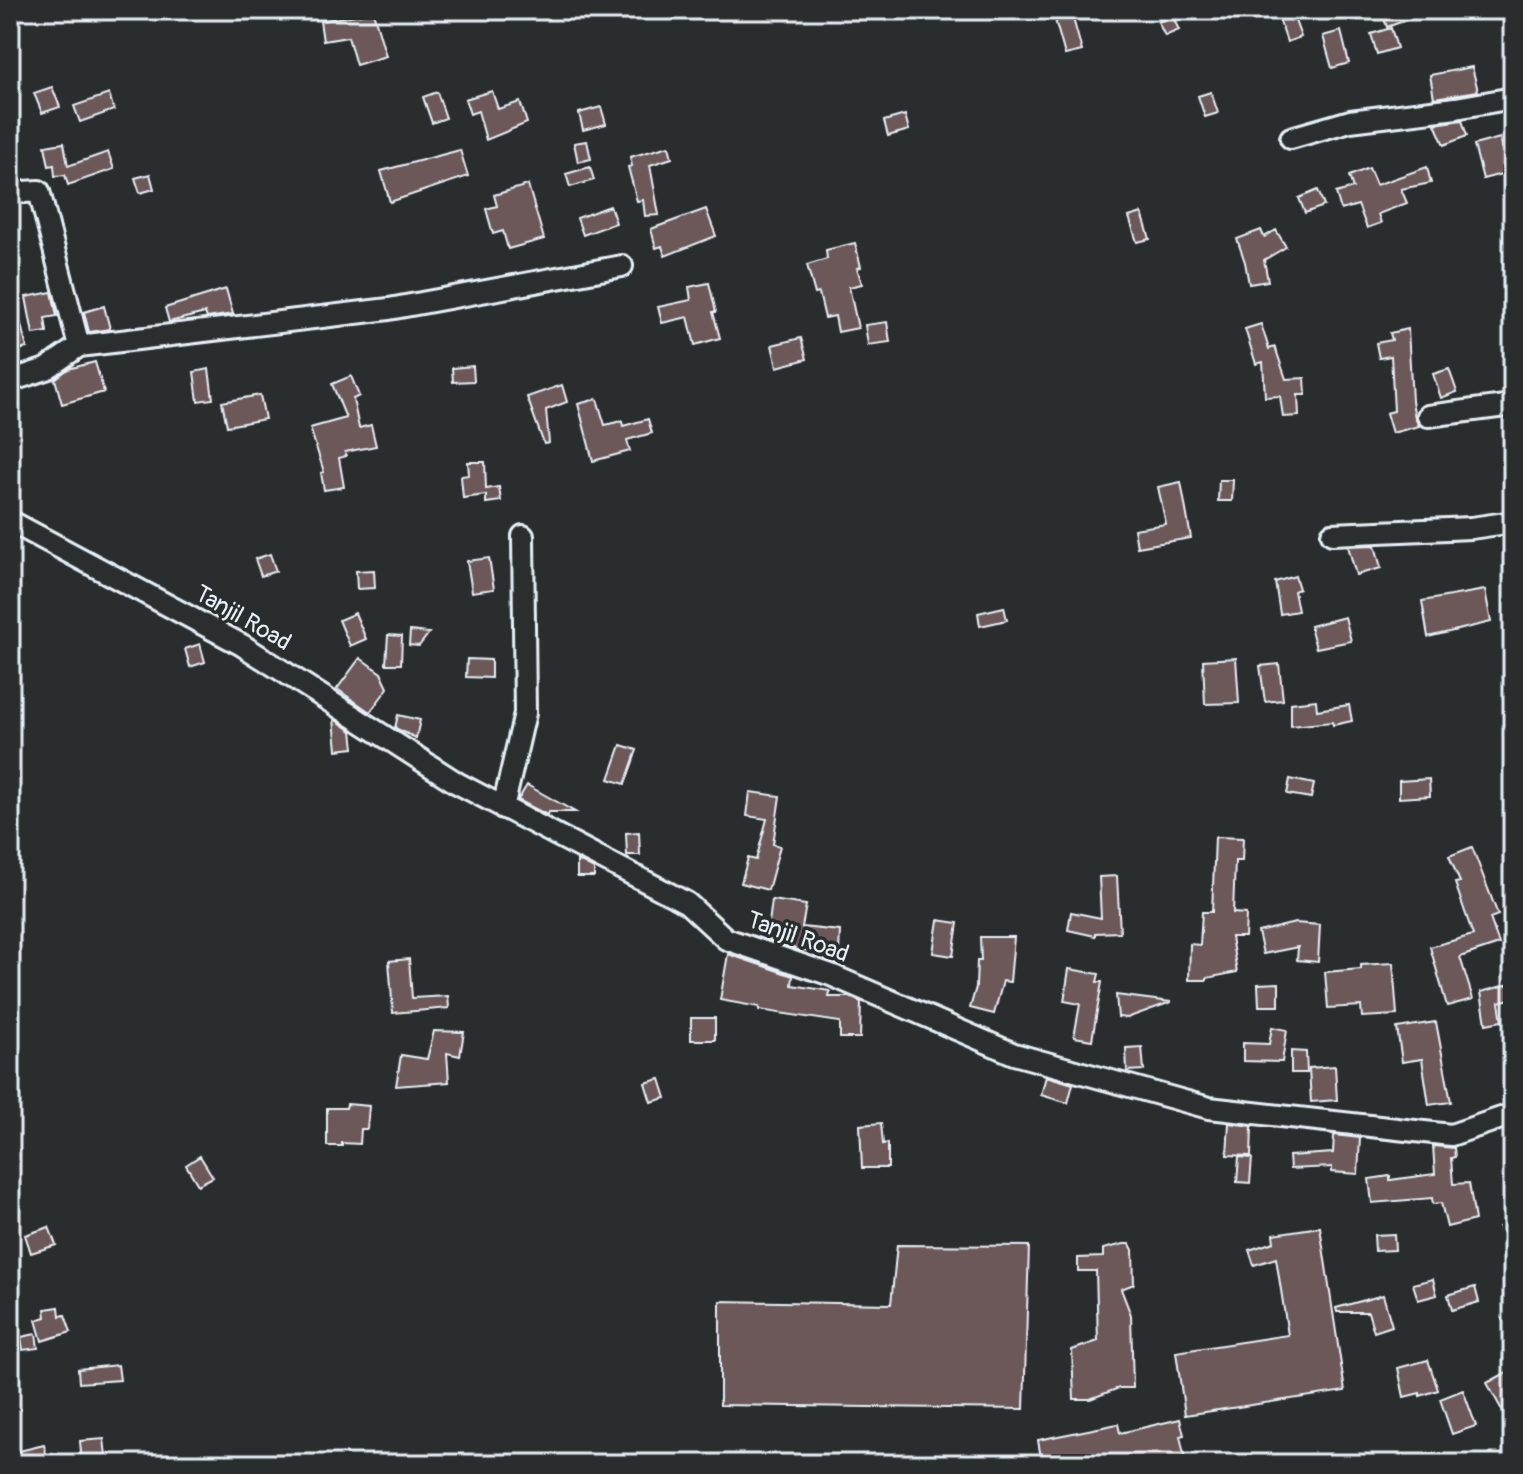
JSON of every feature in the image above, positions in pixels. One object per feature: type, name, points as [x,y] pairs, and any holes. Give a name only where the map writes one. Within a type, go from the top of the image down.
[{"type":"street","points":[[1291,138],[1350,121],[1513,98]]},
{"type":"street","points":[[10,193],[39,191],[79,346]]},
{"type":"street","points":[[10,381],[46,369],[79,346],[389,309],[622,266]]},
{"type":"street","points":[[1428,416],[1513,405]]},
{"type":"street","name":"Tanjil Road","points":[[10,521],[242,645],[457,783],[687,903],[726,939],[831,975],[1014,1054],[1209,1108],[1451,1135],[1513,1114]]},
{"type":"street","points":[[1332,534],[1471,528],[1513,522]]},
{"type":"street","points":[[503,808],[525,713],[523,536]]},
{"type":"building","points":[[1276,10],[1291,10],[1301,37],[1287,42]]},
{"type":"building","points":[[1381,10],[1429,10],[1429,12],[1387,27]]},
{"type":"building","points":[[1071,11],[1082,51],[1065,55],[1054,16]]},
{"type":"building","points":[[373,12],[386,56],[356,65],[348,37],[323,41],[320,21]]},
{"type":"building","points":[[1172,15],[1179,30],[1165,36],[1158,22]]},
{"type":"building","points":[[1391,28],[1397,48],[1377,54],[1371,34]]},
{"type":"building","points":[[1341,31],[1349,63],[1332,68],[1323,36]]},
{"type":"building","points":[[1472,67],[1478,91],[1434,98],[1430,75]]},
{"type":"building","points":[[52,87],[60,107],[42,113],[34,93]]},
{"type":"building","points":[[492,91],[498,109],[520,102],[527,123],[486,140],[478,111],[470,114],[465,99]]},
{"type":"building","points":[[437,92],[446,118],[432,123],[423,97]]},
{"type":"building","points":[[1211,92],[1218,113],[1205,117],[1198,96]]},
{"type":"building","points":[[109,94],[114,110],[80,122],[74,106]]},
{"type":"building","points":[[601,107],[606,124],[583,130],[579,113]]},
{"type":"building","points":[[905,115],[909,130],[888,136],[884,121]]},
{"type":"building","points":[[1462,120],[1467,136],[1444,145],[1435,124]]},
{"type":"building","points":[[1500,138],[1509,172],[1483,179],[1474,145]]},
{"type":"building","points":[[587,141],[591,159],[578,162],[574,143]]},
{"type":"building","points":[[64,143],[68,166],[108,152],[114,169],[68,185],[65,175],[55,176],[54,165],[49,166],[45,146]]},
{"type":"building","points":[[669,146],[672,158],[650,165],[659,215],[645,216],[643,200],[637,201],[628,167],[632,166],[630,157]]},
{"type":"building","points":[[460,150],[468,176],[390,202],[381,171]]},
{"type":"building","points":[[590,167],[594,180],[570,187],[566,174]]},
{"type":"building","points":[[1427,167],[1431,183],[1401,189],[1407,203],[1378,214],[1381,223],[1367,228],[1358,205],[1341,210],[1336,193],[1353,188],[1349,176],[1369,168],[1376,185]]},
{"type":"building","points":[[150,174],[154,189],[140,193],[135,178]]},
{"type":"building","points":[[528,185],[544,239],[508,249],[503,231],[493,234],[486,209],[497,206],[494,195]]},
{"type":"building","points":[[1318,190],[1324,206],[1305,213],[1299,198]]},
{"type":"building","points":[[610,206],[616,223],[583,235],[577,218]]},
{"type":"building","points":[[706,209],[716,236],[665,256],[662,246],[656,248],[651,229]]},
{"type":"building","points":[[1142,213],[1150,239],[1137,242],[1129,217]]},
{"type":"building","points":[[1261,230],[1264,237],[1276,230],[1286,247],[1264,260],[1268,281],[1249,284],[1237,239]]},
{"type":"building","points":[[855,243],[862,284],[849,287],[858,328],[838,332],[835,316],[825,318],[807,265],[827,259],[826,250]]},
{"type":"building","points":[[709,283],[720,338],[695,345],[688,317],[662,323],[658,307],[691,300],[689,287]]},
{"type":"building","points":[[226,289],[233,314],[207,318],[205,313],[169,322],[165,308]]},
{"type":"building","points":[[52,292],[57,316],[45,318],[47,332],[33,334],[26,297]]},
{"type":"building","points":[[15,302],[27,348],[10,352],[10,303]]},
{"type":"building","points":[[104,306],[110,329],[89,332],[84,312]]},
{"type":"building","points":[[887,322],[890,342],[868,345],[865,325]]},
{"type":"building","points":[[1261,324],[1269,349],[1275,347],[1286,379],[1305,378],[1306,395],[1298,395],[1299,416],[1283,417],[1280,396],[1265,397],[1263,362],[1256,364],[1245,329]]},
{"type":"building","points":[[1408,329],[1412,401],[1419,426],[1392,433],[1386,413],[1394,411],[1391,356],[1379,358],[1376,343],[1392,340],[1390,333]]},
{"type":"building","points":[[801,338],[807,359],[777,367],[772,345]]},
{"type":"building","points":[[95,362],[104,392],[62,404],[55,379],[68,369]]},
{"type":"building","points":[[473,366],[474,381],[453,382],[452,368]]},
{"type":"building","points":[[209,369],[213,399],[198,401],[194,372]]},
{"type":"building","points":[[1449,369],[1457,392],[1441,398],[1433,374]]},
{"type":"building","points":[[351,376],[359,396],[353,399],[359,428],[371,425],[376,446],[345,452],[346,456],[339,458],[344,487],[324,490],[321,473],[324,472],[310,428],[346,418],[332,384]]},
{"type":"building","points":[[562,385],[567,402],[546,410],[549,443],[544,444],[527,397]]},
{"type":"building","points":[[260,395],[265,419],[227,426],[222,402]]},
{"type":"building","points":[[597,399],[605,425],[622,421],[623,426],[648,419],[652,433],[627,440],[630,451],[593,461],[578,404]]},
{"type":"building","points":[[468,462],[485,462],[486,489],[499,487],[501,501],[486,503],[486,495],[463,498],[461,476],[469,475]]},
{"type":"building","points":[[1219,480],[1233,480],[1232,501],[1218,501]]},
{"type":"building","points":[[1181,482],[1191,538],[1137,547],[1134,529],[1166,524],[1158,487]]},
{"type":"building","points":[[1375,545],[1381,568],[1356,575],[1348,546]]},
{"type":"building","points":[[270,554],[276,571],[261,576],[255,559]]},
{"type":"building","points":[[489,558],[494,589],[472,592],[467,561]]},
{"type":"building","points":[[374,570],[375,588],[357,589],[356,571]]},
{"type":"building","points":[[1295,576],[1299,589],[1294,591],[1298,611],[1280,614],[1275,582]]},
{"type":"building","points":[[1485,590],[1491,622],[1428,637],[1422,601]]},
{"type":"building","points":[[1004,607],[1007,620],[980,626],[978,613]]},
{"type":"building","points":[[355,613],[366,639],[350,646],[339,620]]},
{"type":"building","points":[[1345,617],[1351,641],[1316,648],[1310,626]]},
{"type":"building","points":[[410,631],[429,633],[419,646],[409,645]]},
{"type":"building","points":[[388,635],[402,636],[401,664],[386,664]]},
{"type":"building","points":[[200,644],[205,662],[190,667],[185,649]]},
{"type":"building","points":[[360,658],[381,673],[388,688],[370,712],[337,689]]},
{"type":"building","points":[[1236,658],[1239,703],[1205,704],[1203,660]]},
{"type":"building","points":[[467,659],[491,660],[491,678],[466,677]]},
{"type":"building","points":[[1279,664],[1283,700],[1265,702],[1260,666]]},
{"type":"building","points":[[1316,700],[1317,710],[1349,705],[1352,721],[1333,725],[1332,722],[1291,726],[1291,703]]},
{"type":"building","points":[[398,715],[420,720],[416,738],[395,728]]},
{"type":"building","points":[[334,719],[352,731],[354,748],[337,750]]},
{"type":"building","points":[[621,745],[637,750],[625,784],[609,779]]},
{"type":"building","points":[[1290,779],[1314,784],[1311,798],[1287,794]]},
{"type":"building","points":[[1429,779],[1430,796],[1399,798],[1399,781]]},
{"type":"building","points":[[527,785],[575,812],[549,812],[547,815],[518,800]]},
{"type":"building","points":[[750,792],[780,796],[773,844],[780,846],[768,890],[741,883],[748,858],[756,860],[767,819],[747,816]]},
{"type":"building","points":[[639,832],[640,855],[627,855],[626,833]]},
{"type":"building","points":[[1215,837],[1243,838],[1242,861],[1235,861],[1233,913],[1246,914],[1245,937],[1231,937],[1237,972],[1207,980],[1189,980],[1190,944],[1200,945],[1202,912],[1212,912]]},
{"type":"building","points":[[1472,847],[1498,915],[1490,918],[1499,944],[1460,957],[1473,999],[1447,1006],[1430,947],[1473,935],[1455,883],[1460,882],[1449,856]]},
{"type":"building","points":[[577,860],[594,869],[594,877],[577,877]]},
{"type":"building","points":[[1117,876],[1120,932],[1095,933],[1095,936],[1068,930],[1071,912],[1101,918],[1099,877]]},
{"type":"building","points":[[772,900],[806,905],[802,927],[840,931],[839,952],[798,950],[767,939]]},
{"type":"building","points":[[938,920],[958,923],[953,956],[933,953]]},
{"type":"building","points":[[1295,923],[1320,925],[1318,962],[1297,960],[1298,947],[1263,954],[1258,932]]},
{"type":"building","points":[[980,937],[1014,937],[1010,982],[1003,981],[994,1014],[970,1008],[976,987],[977,961],[981,961]]},
{"type":"building","points":[[728,954],[793,976],[792,985],[830,991],[829,997],[850,997],[861,1002],[860,1038],[840,1038],[840,1022],[759,1010],[759,1007],[720,1000]]},
{"type":"building","points":[[409,959],[412,998],[448,996],[449,1008],[393,1013],[389,961]]},
{"type":"building","points":[[1393,963],[1397,1015],[1362,1017],[1361,1006],[1328,1008],[1325,972]]},
{"type":"building","points":[[1069,969],[1099,974],[1097,982],[1102,982],[1092,1040],[1074,1037],[1080,1004],[1064,1001]]},
{"type":"building","points":[[1279,983],[1279,1006],[1259,1006],[1258,984]]},
{"type":"building","points":[[1513,983],[1513,998],[1499,1002],[1502,1021],[1486,1024],[1481,992]]},
{"type":"building","points":[[1116,995],[1171,1002],[1127,1018],[1118,1017]]},
{"type":"building","points":[[691,1018],[715,1018],[715,1040],[691,1040]]},
{"type":"building","points":[[1436,1022],[1451,1102],[1429,1105],[1422,1059],[1402,1062],[1397,1028]]},
{"type":"building","points":[[1272,1027],[1287,1030],[1282,1062],[1243,1061],[1243,1043],[1269,1044]]},
{"type":"building","points":[[434,1031],[464,1032],[460,1056],[447,1053],[449,1082],[396,1086],[401,1055],[427,1059]]},
{"type":"building","points":[[1142,1047],[1144,1070],[1127,1071],[1126,1048]]},
{"type":"building","points":[[1291,1051],[1306,1052],[1307,1073],[1291,1073]]},
{"type":"building","points":[[1335,1066],[1337,1100],[1311,1102],[1309,1068]]},
{"type":"building","points":[[1046,1076],[1073,1084],[1068,1103],[1041,1095]]},
{"type":"building","points":[[660,1079],[666,1098],[651,1102],[645,1083]]},
{"type":"building","points":[[347,1104],[369,1106],[367,1129],[361,1129],[360,1144],[327,1146],[327,1108],[346,1108]]},
{"type":"building","points":[[881,1123],[883,1144],[888,1143],[888,1168],[862,1168],[860,1125]]},
{"type":"building","points":[[1229,1123],[1252,1126],[1251,1156],[1227,1155]]},
{"type":"building","points":[[1334,1135],[1360,1138],[1358,1174],[1332,1172],[1332,1167],[1290,1169],[1289,1156],[1333,1153]]},
{"type":"building","points":[[1433,1146],[1454,1148],[1455,1157],[1451,1158],[1453,1184],[1469,1183],[1475,1220],[1447,1227],[1441,1203],[1433,1204],[1432,1198],[1372,1203],[1369,1179],[1390,1176],[1390,1180],[1435,1174]]},
{"type":"building","points":[[200,1156],[213,1177],[198,1185],[186,1165]]},
{"type":"building","points":[[1239,1157],[1252,1158],[1250,1183],[1237,1182]]},
{"type":"building","points":[[1513,1225],[1513,1265],[1504,1265],[1499,1227]]},
{"type":"building","points":[[49,1227],[56,1245],[31,1253],[25,1235]]},
{"type":"building","points":[[1320,1227],[1345,1391],[1185,1415],[1176,1352],[1288,1335],[1276,1258],[1254,1265],[1249,1250],[1274,1242],[1273,1234]]},
{"type":"building","points":[[1394,1234],[1395,1250],[1375,1251],[1374,1235]]},
{"type":"building","points":[[1130,1244],[1133,1250],[1134,1284],[1121,1289],[1131,1315],[1133,1388],[1119,1388],[1090,1399],[1074,1399],[1072,1350],[1098,1341],[1096,1271],[1078,1271],[1078,1258],[1103,1257],[1103,1249]]},
{"type":"building","points":[[897,1245],[1029,1246],[1024,1409],[720,1405],[720,1301],[891,1304]]},
{"type":"building","points":[[1433,1279],[1437,1295],[1418,1300],[1413,1284]]},
{"type":"building","points":[[1475,1287],[1479,1302],[1452,1310],[1448,1295]]},
{"type":"building","points":[[1383,1295],[1392,1326],[1374,1332],[1368,1312],[1337,1312],[1336,1308]]},
{"type":"building","points":[[59,1307],[60,1316],[65,1315],[71,1332],[42,1341],[36,1320],[46,1317],[45,1309]]},
{"type":"building","points":[[36,1334],[38,1348],[23,1350],[21,1337]]},
{"type":"building","points":[[1428,1360],[1438,1390],[1404,1397],[1398,1368]]},
{"type":"building","points":[[118,1365],[120,1380],[79,1383],[78,1369]]},
{"type":"building","points":[[1513,1369],[1513,1430],[1487,1383]]},
{"type":"building","points":[[1463,1390],[1476,1426],[1452,1434],[1440,1399]]},
{"type":"building","points":[[1180,1419],[1186,1464],[1042,1464],[1038,1440],[1118,1424],[1120,1433]]},
{"type":"building","points":[[104,1439],[107,1464],[82,1464],[80,1441]]},
{"type":"building","points":[[44,1445],[47,1458],[18,1464],[15,1452]]}]
